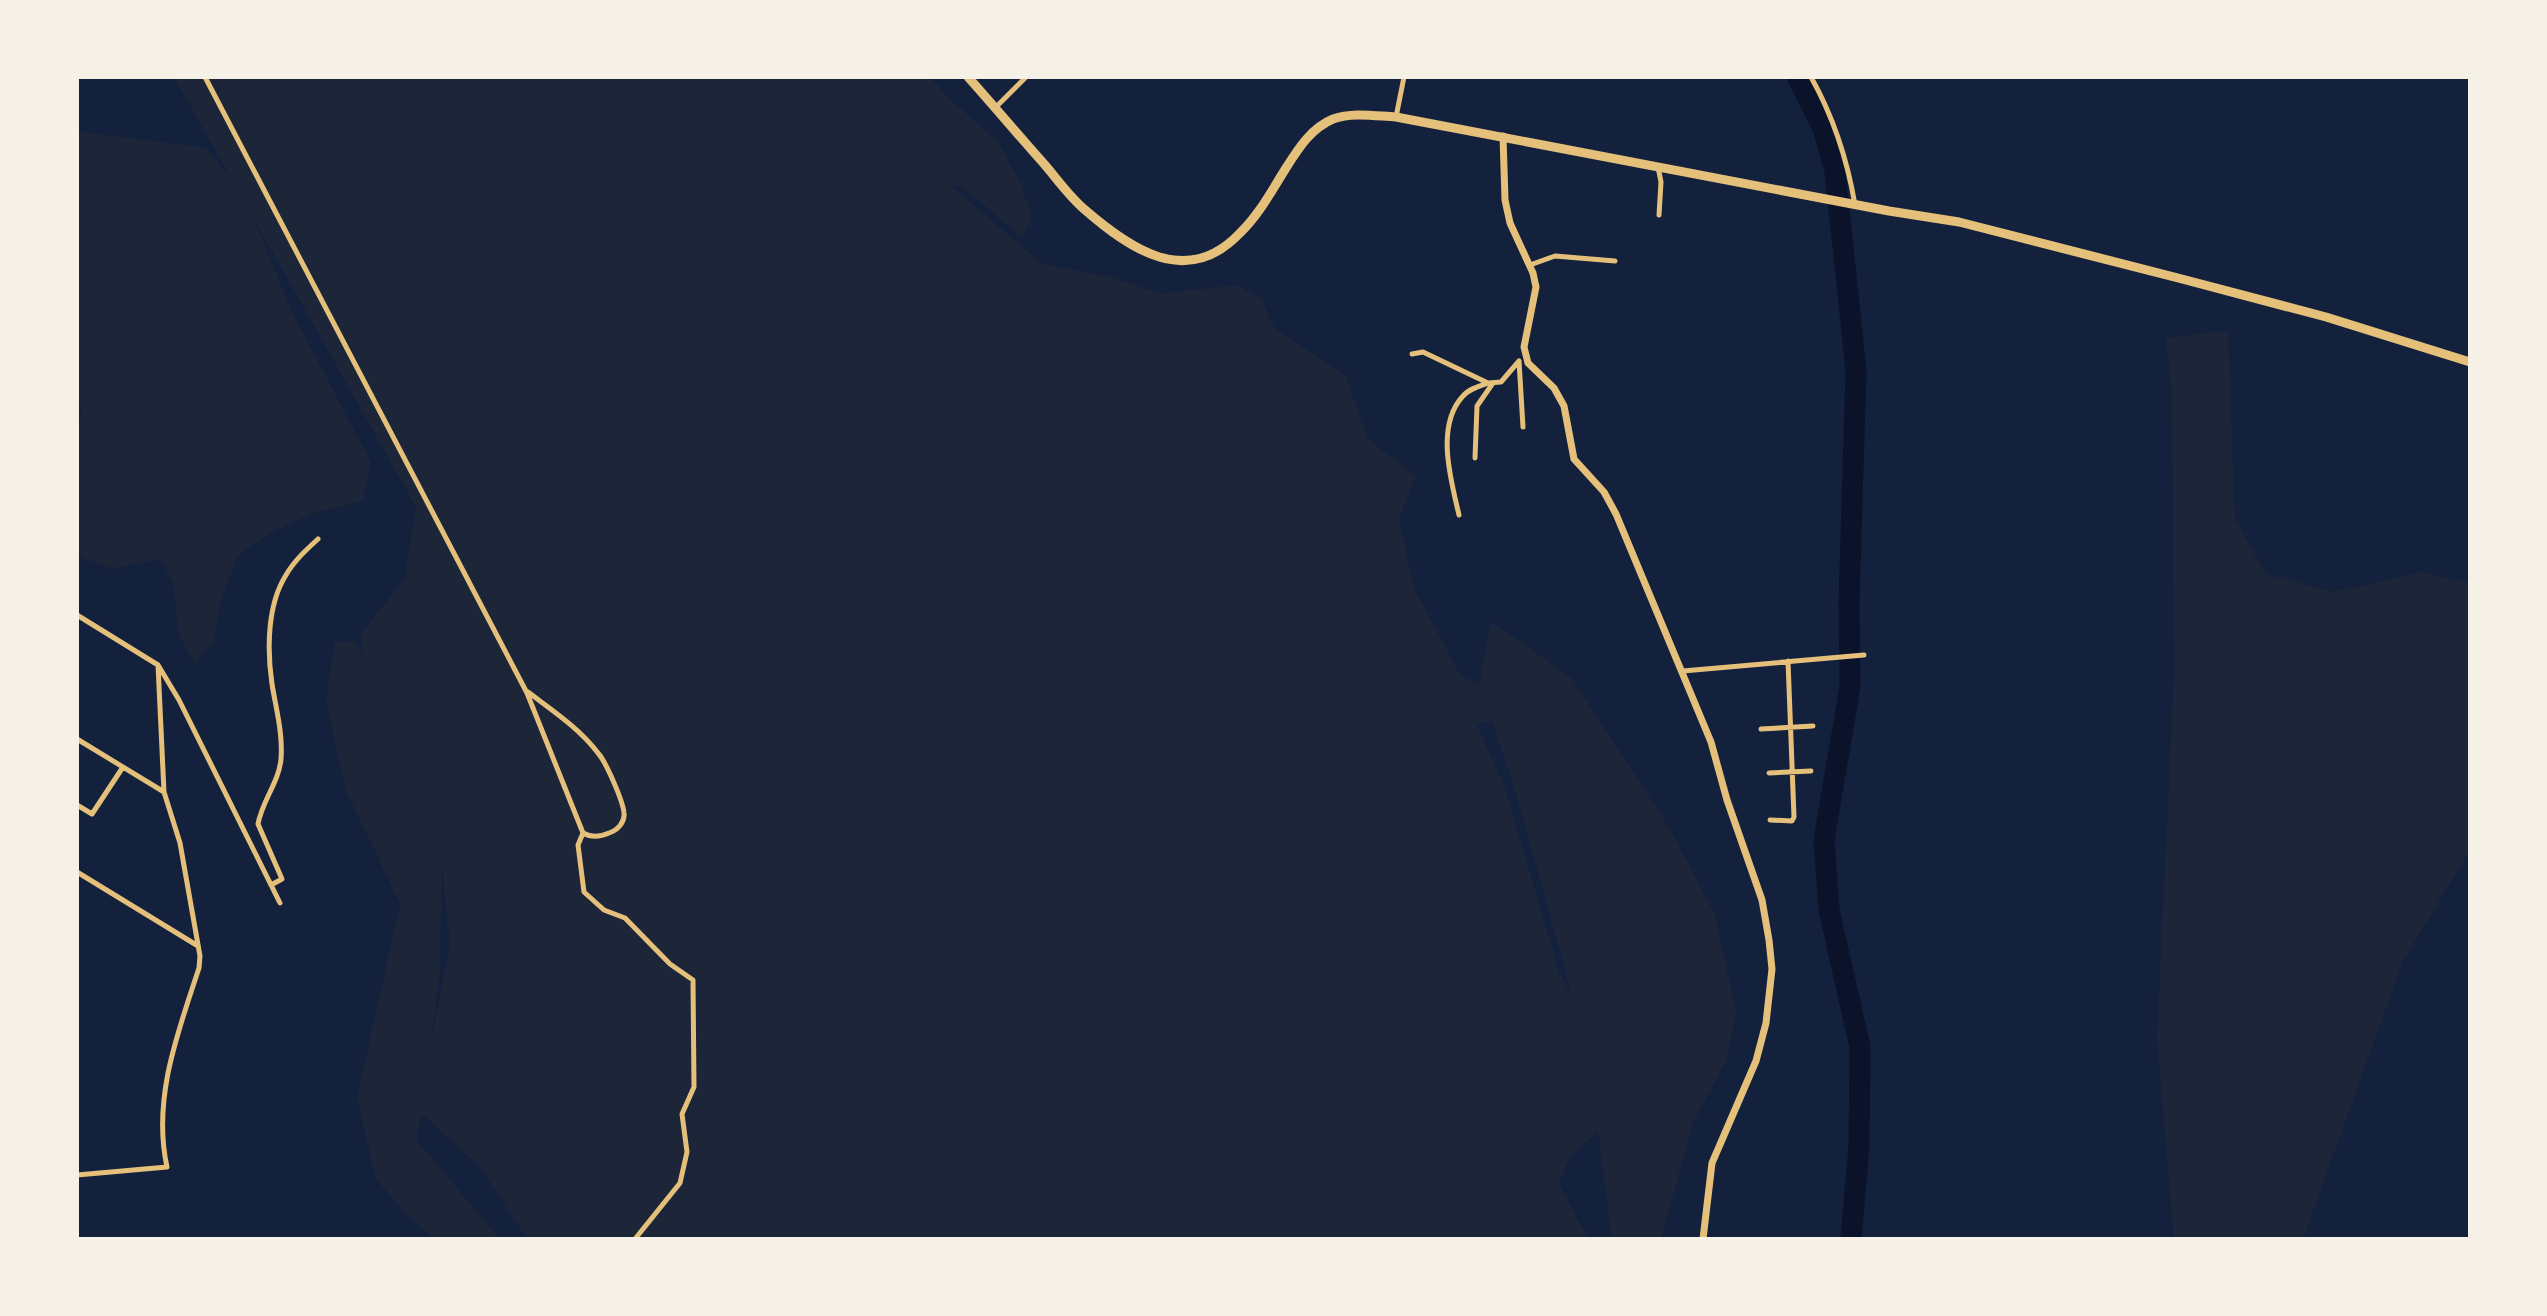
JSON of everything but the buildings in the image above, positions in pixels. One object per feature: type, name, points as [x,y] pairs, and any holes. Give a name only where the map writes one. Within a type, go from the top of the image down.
[{"type":"main road","points":[[968,77],[1090,214],[1136,247],[1157,258],[1182,261],[1205,257],[1223,248],[1241,232],[1304,141],[1320,126],[1354,115],[1396,117],[1851,204],[1959,222],[2326,317],[2470,362]]},
{"type":"street","points":[[205,77],[525,690],[583,833],[599,836],[615,831],[623,821],[624,811],[600,755],[576,728],[525,690]]},
{"type":"street","points":[[995,108],[1026,77]]},
{"type":"street","points":[[1396,117],[1405,77]]},
{"type":"street","points":[[1811,77],[1822,97],[1848,163],[1851,204]]},
{"type":"street","points":[[1503,136],[1505,200],[1510,223],[1530,265],[1536,287],[1524,347],[1528,363],[1554,388],[1564,406],[1574,459],[1604,492],[1616,514],[1711,742],[1727,800],[1762,900],[1772,968],[1766,1023],[1756,1061],[1712,1163],[1703,1239]]},
{"type":"street","points":[[1658,167],[1661,182],[1659,215]]},
{"type":"street","points":[[1530,265],[1555,256],[1615,261]]},
{"type":"street","points":[[1412,354],[1423,352],[1491,382],[1501,382],[1526,355]]},
{"type":"street","points":[[1519,361],[1523,427]]},
{"type":"street","points":[[1475,458],[1477,406],[1491,382]]},
{"type":"street","points":[[1459,515],[1447,464],[1451,421],[1462,397],[1491,382]]},
{"type":"street","points":[[271,885],[282,879],[258,824],[279,773],[281,758],[279,714],[272,684],[269,640],[278,590],[293,565],[318,538]]},
{"type":"street","points":[[77,615],[158,665],[179,700],[280,903]]},
{"type":"street","points":[[1683,671],[1864,655]]},
{"type":"street","points":[[1770,820],[1792,821],[1794,817],[1788,661]]},
{"type":"street","points":[[77,1175],[167,1167],[161,1109],[176,1038],[199,968],[200,956],[180,844],[164,792],[158,665]]},
{"type":"street","points":[[1761,729],[1813,726]]},
{"type":"street","points":[[77,739],[164,792]]},
{"type":"street","points":[[77,805],[92,814],[123,767]]},
{"type":"street","points":[[1769,774],[1811,771]]},
{"type":"street","points":[[583,833],[578,845],[584,891],[604,910],[625,918],[670,964],[692,980],[694,1087],[682,1114],[687,1152],[680,1183],[635,1239]]},
{"type":"street","points":[[77,872],[198,946]]},
{"type":"shaded area","points":[[174,77],[930,77],[999,143],[1021,185],[1032,217],[1022,237],[965,189],[950,185],[1041,263],[1114,278],[1160,294],[1237,285],[1261,298],[1275,329],[1346,376],[1367,438],[1416,476],[1399,518],[1414,588],[1460,675],[1479,685],[1491,622],[1572,678],[1670,829],[1715,915],[1736,1012],[1727,1059],[1693,1123],[1661,1239],[1612,1239],[1598,1131],[1570,1156],[1559,1184],[1588,1239],[527,1239],[480,1167],[421,1113],[417,1140],[500,1239],[434,1239],[405,1213],[376,1179],[357,1098],[400,904],[345,788],[326,700],[335,643],[355,641],[364,659],[360,635],[405,578],[416,507],[253,217],[293,314],[371,462],[363,501],[311,514],[268,534],[238,556],[221,600],[213,642],[195,664],[179,635],[173,582],[160,559],[112,569],[82,557],[77,548],[77,427],[82,414],[77,394],[77,131],[206,148],[231,178]],"holes":[[[1492,722],[1513,783],[1573,998],[1559,972],[1505,788],[1476,723]],[[442,867],[450,945],[431,1040],[440,970]]]},
{"type":"shaded area","points":[[2228,331],[2235,519],[2266,574],[2334,592],[2422,572],[2470,583],[2470,850],[2403,961],[2303,1239],[2174,1239],[2157,1037],[2174,675],[2172,389],[2165,338]]},
{"type":"waterway","points":[[1797,77],[1823,128],[1835,172],[1856,370],[1849,603],[1850,686],[1824,840],[1829,910],[1860,1047],[1859,1146],[1851,1239]]}]
